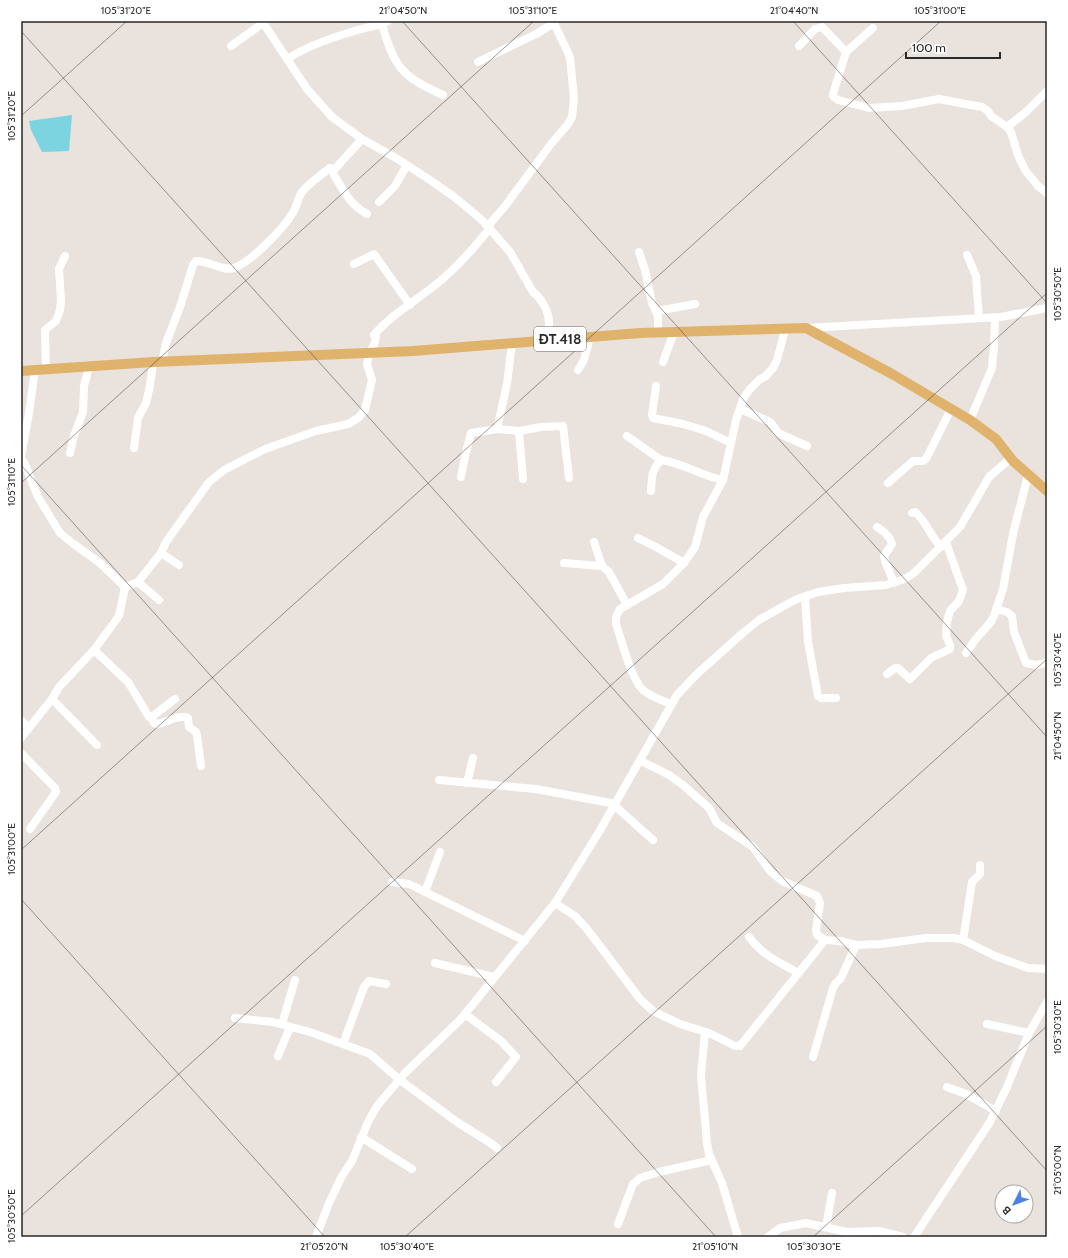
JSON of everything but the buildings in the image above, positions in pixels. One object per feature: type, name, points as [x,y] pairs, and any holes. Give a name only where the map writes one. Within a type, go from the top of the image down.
[{"type":"main road","name":"ĐT.418","points":[[21,371],[158,362],[369,353],[658,332],[785,330],[806,328]]},
{"type":"main road","points":[[806,328],[892,374],[970,420],[996,439],[1011,458],[1047,491]]},
{"type":"street","points":[[231,46],[262,22],[307,89],[332,117],[362,139],[407,165],[453,196],[489,227],[513,256],[534,292],[539,296],[549,323],[546,340]]},
{"type":"street","points":[[125,587],[138,582],[161,553],[166,542],[209,482],[224,470],[265,449],[316,432],[348,424],[358,418],[365,410],[372,380],[367,364],[369,353],[374,345],[376,337],[374,335],[394,316],[436,285],[464,259],[568,124],[572,117],[574,100],[570,57],[553,22],[536,34],[478,62]]},
{"type":"street","points":[[287,59],[302,49],[323,41],[360,29],[385,23],[393,57],[401,70],[421,85],[443,95]]},
{"type":"street","points":[[799,46],[815,29],[822,27],[846,52]]},
{"type":"street","points":[[873,28],[846,52],[833,96],[838,100],[869,108],[902,106],[939,99],[982,107],[1011,132],[1018,155],[1025,170],[1038,186],[1047,193]]},
{"type":"street","points":[[1007,127],[1026,112],[1047,91]]},
{"type":"street","points":[[334,171],[362,139]]},
{"type":"street","points":[[379,202],[395,186],[407,165]]},
{"type":"street","points":[[134,448],[138,418],[146,403],[158,362],[178,314],[193,265],[196,261],[201,260],[225,268],[234,268],[241,264],[284,226],[293,214],[302,192],[330,168],[334,171]]},
{"type":"street","points":[[334,171],[334,175],[347,198],[357,208],[366,214]]},
{"type":"street","points":[[639,252],[645,270],[652,303],[657,311],[658,332]]},
{"type":"street","points":[[354,264],[374,254],[410,304]]},
{"type":"street","points":[[967,255],[976,276],[979,318]]},
{"type":"street","points":[[46,369],[45,330],[56,321],[60,310],[61,300],[59,269],[65,256]]},
{"type":"street","points":[[657,311],[695,304]]},
{"type":"street","points":[[806,328],[995,318],[1047,308]]},
{"type":"street","points":[[970,420],[992,368],[995,318]]},
{"type":"street","points":[[671,704],[649,694],[642,689],[634,676],[616,624],[616,617],[620,609],[658,588],[684,563],[695,547],[703,517],[723,480],[736,420],[745,395],[773,368],[777,360],[785,330]]},
{"type":"street","points":[[663,362],[674,332]]},
{"type":"street","points":[[578,370],[584,360],[590,337]]},
{"type":"street","points":[[497,429],[507,384],[512,343]]},
{"type":"street","points":[[70,453],[74,436],[83,412],[84,386],[88,367]]},
{"type":"street","points":[[36,370],[30,413],[21,458],[38,497],[60,533],[100,563],[125,587]]},
{"type":"street","points":[[656,386],[652,415],[653,418],[683,424],[706,431],[731,443]]},
{"type":"street","points":[[740,409],[768,421],[778,433],[807,446]]},
{"type":"street","points":[[888,483],[913,461],[923,461],[926,459],[951,409]]},
{"type":"street","points":[[461,477],[464,456],[471,433],[497,429],[519,431],[541,427],[563,426],[569,478]]},
{"type":"street","points":[[519,431],[523,479]]},
{"type":"street","points":[[627,436],[661,460],[700,474],[723,480]]},
{"type":"street","points":[[316,1237],[329,1203],[342,1176],[352,1161],[368,1122],[378,1106],[400,1080],[465,1014],[556,903],[615,805],[641,760],[642,754],[677,695],[758,620],[782,607],[818,592],[894,583],[914,574],[960,527],[989,477],[1011,458]]},
{"type":"street","points":[[651,491],[652,474],[657,464],[661,460]]},
{"type":"street","points":[[966,653],[990,623],[996,609],[1028,475]]},
{"type":"street","points":[[887,674],[894,668],[898,668],[910,679],[931,658],[950,649],[946,636],[947,622],[950,611],[959,601],[963,590],[943,544],[932,538],[922,518],[915,512],[912,513]]},
{"type":"street","points":[[877,527],[891,540],[892,544],[884,556],[894,583]]},
{"type":"street","points":[[638,538],[684,563]]},
{"type":"street","points":[[594,542],[602,566],[609,572],[627,605]]},
{"type":"street","points":[[161,553],[179,564]]},
{"type":"street","points":[[564,563],[602,566]]},
{"type":"street","points":[[138,582],[158,600]]},
{"type":"street","points":[[21,738],[52,699],[59,687],[94,650],[119,616],[125,587]]},
{"type":"street","points":[[805,597],[808,642],[818,696],[821,698],[836,698]]},
{"type":"street","points":[[996,609],[1007,612],[1012,616],[1014,632],[1026,663],[1036,666],[1047,663]]},
{"type":"street","points":[[94,650],[128,682],[154,723],[156,724],[177,718],[188,718],[189,727],[196,732],[197,735],[201,766]]},
{"type":"street","points":[[52,699],[97,745]]},
{"type":"street","points":[[151,717],[175,699]]},
{"type":"street","points":[[21,720],[28,728]]},
{"type":"street","points":[[21,753],[55,788],[56,792],[30,828]]},
{"type":"street","points":[[468,783],[473,758]]},
{"type":"street","points":[[641,760],[669,775],[683,785],[709,808],[717,823],[753,847],[770,871],[782,881],[817,896],[820,903],[816,930],[817,935],[825,940],[840,941],[856,945],[881,944],[926,938],[954,938],[963,940],[988,953],[1028,968],[1047,969]]},
{"type":"street","points":[[439,780],[536,790],[615,805],[653,840]]},
{"type":"street","points":[[425,892],[440,852]]},
{"type":"street","points":[[963,940],[972,882],[980,874],[980,864]]},
{"type":"street","points":[[392,882],[409,884],[525,941]]},
{"type":"street","points":[[556,903],[575,916],[588,930],[640,999],[654,1011],[680,1024],[705,1032],[735,1046],[740,1046],[825,940]]},
{"type":"street","points":[[749,937],[756,947],[765,955],[798,973]]},
{"type":"street","points":[[813,1058],[833,988],[842,978],[856,945]]},
{"type":"street","points":[[435,962],[494,977]]},
{"type":"street","points":[[278,1056],[295,980]]},
{"type":"street","points":[[343,1044],[364,987],[370,981],[386,984]]},
{"type":"street","points":[[914,1237],[946,1191],[996,1111],[1029,1033],[1044,1012],[1047,1002]]},
{"type":"street","points":[[465,1014],[501,1041],[516,1057],[496,1082]]},
{"type":"street","points":[[235,1018],[273,1022],[286,1025],[370,1054],[400,1080],[457,1122],[497,1148]]},
{"type":"street","points":[[987,1024],[1029,1033]]},
{"type":"street","points":[[705,1032],[701,1075],[707,1143],[712,1160],[722,1183],[738,1237]]},
{"type":"street","points":[[947,1086],[966,1094],[996,1111]]},
{"type":"street","points":[[361,1137],[412,1169]]},
{"type":"street","points":[[618,1224],[633,1184],[640,1178],[659,1172],[712,1160]]},
{"type":"street","points":[[826,1228],[832,1193]]},
{"type":"street","points":[[768,1237],[780,1228],[806,1222],[847,1232],[884,1232],[903,1237]]},
{"type":"water","points":[[72,115],[69,151],[42,152],[31,130],[29,121]]}]
